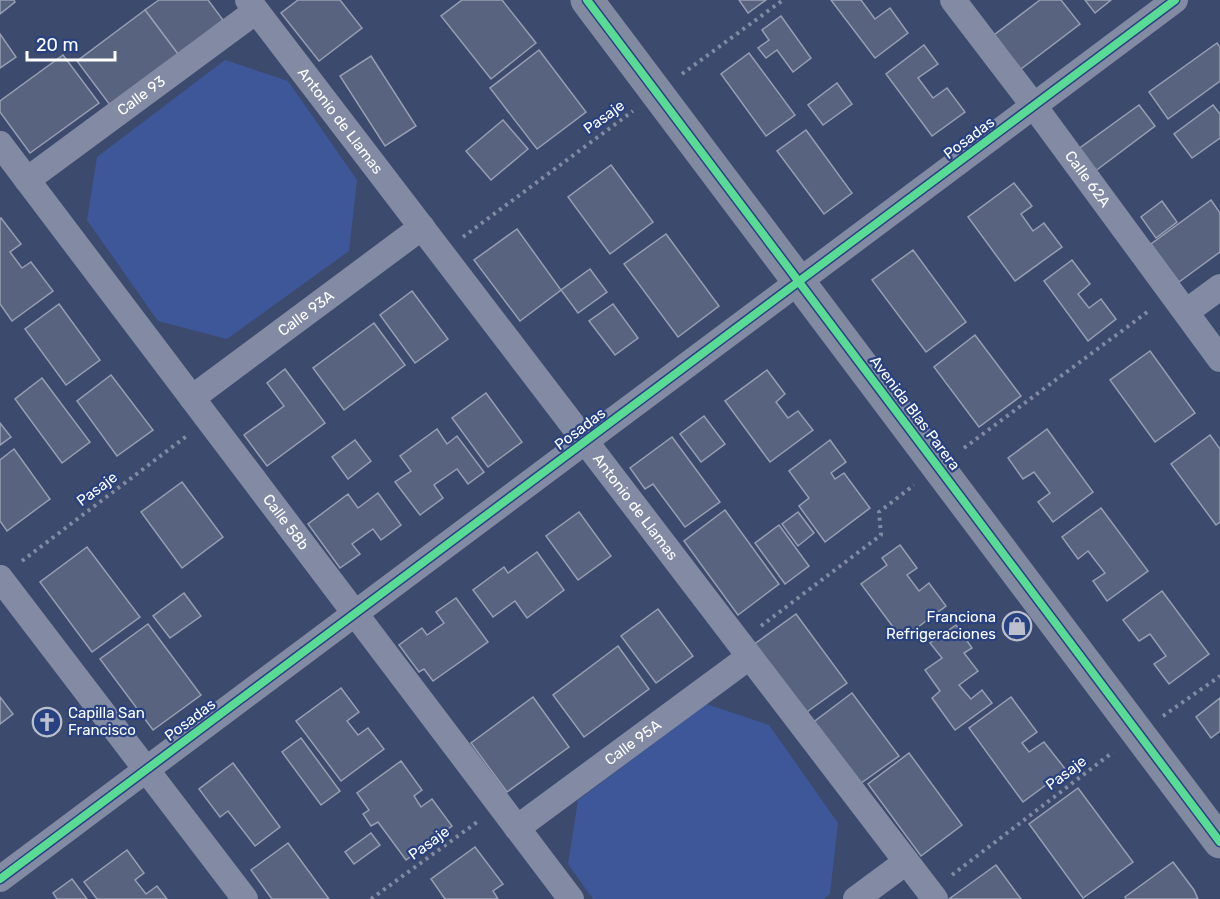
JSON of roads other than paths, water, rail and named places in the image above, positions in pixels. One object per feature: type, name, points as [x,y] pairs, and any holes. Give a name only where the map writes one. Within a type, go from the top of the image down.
[{"type":"main road","name":"Avenida Blas Parera","points":[[587,0],[1220,842]]},
{"type":"street","name":"Calle 62A","points":[[953,0],[1220,358]]},
{"type":"street","name":"Posadas","points":[[0,879],[1175,0]]},
{"type":"street","name":"Calle 93","points":[[27,180],[252,5]]},
{"type":"street","name":"Antonio de Llamas","points":[[252,5],[932,895]]},
{"type":"street","name":"Calle 58b","points":[[0,144],[571,899]]},
{"type":"street","name":"Calle 93A","points":[[192,398],[422,227]]},
{"type":"street","points":[[1186,312],[1220,287]]},
{"type":"street","points":[[9,571],[146,770],[245,899]]},
{"type":"street","name":"Calle 95A","points":[[518,828],[749,657]]},
{"type":"street","points":[[856,899],[906,862]]},
{"type":"place","name":"Franciona Refrigeraciones","points":[[1017,626]]},
{"type":"place","name":"Capilla San Francisco","points":[[47,722]]}]
